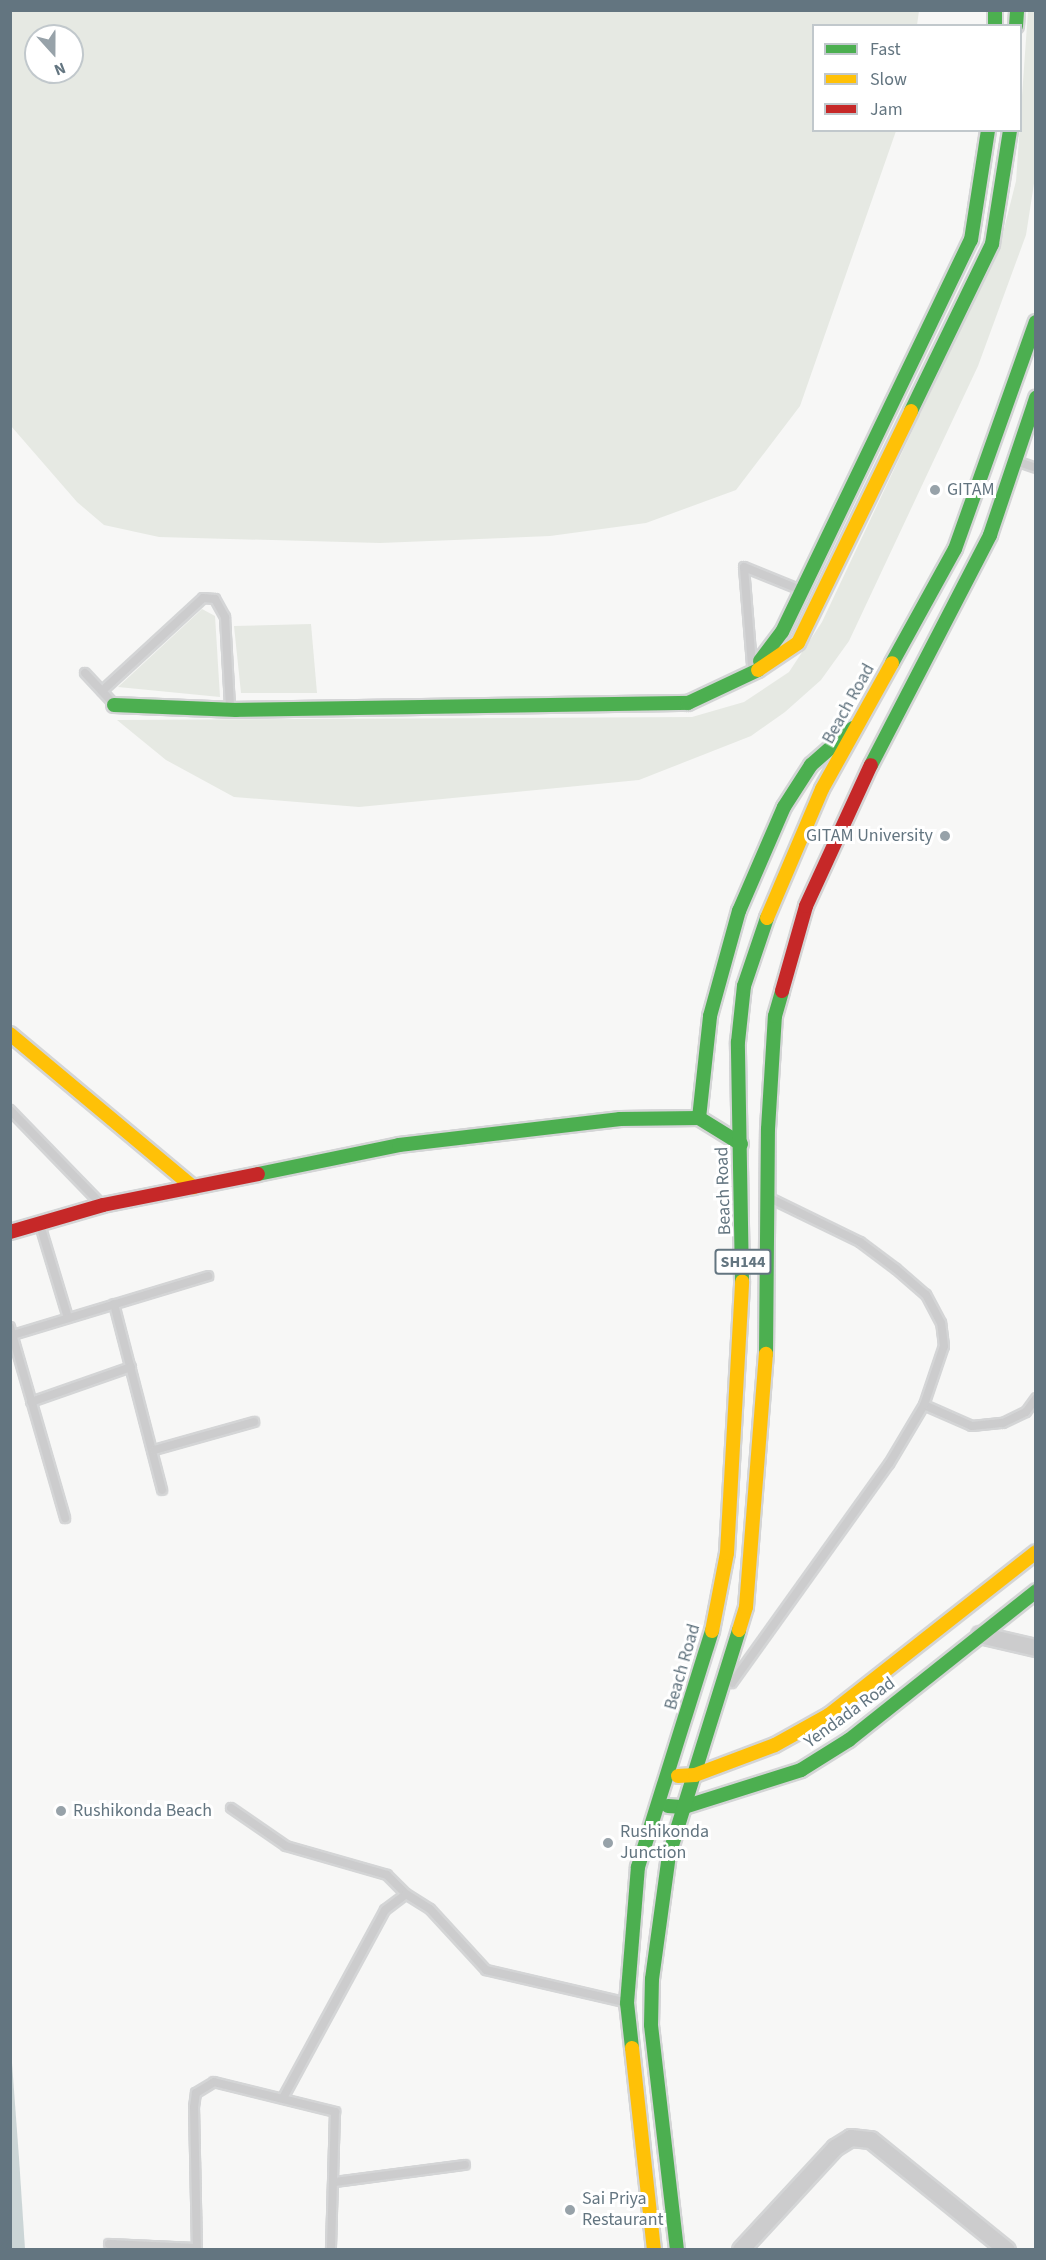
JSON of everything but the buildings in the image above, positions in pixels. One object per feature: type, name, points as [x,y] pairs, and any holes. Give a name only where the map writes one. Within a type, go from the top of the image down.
[{"type":"main road","points":[[752,672],[782,632],[971,240],[988,132]]},
{"type":"main road","points":[[114,705],[230,710],[688,703],[752,672],[798,643],[992,244],[1010,132]]},
{"type":"main road","name":"Beach Road","points":[[654,2250],[627,2003],[638,1867],[706,1659],[724,1573],[745,1197],[738,1042],[744,986],[782,874],[857,725],[955,549],[1035,322]]},
{"type":"main road","name":"SH144","points":[[682,2247],[651,2025],[652,1979],[669,1855],[721,1699],[746,1607],[767,1343],[770,1198],[768,1130],[775,1016],[786,961],[845,816],[990,535],[1014,460],[1029,434],[1035,398]]},
{"type":"main road","points":[[699,1118],[710,1016],[739,912],[784,807],[811,765],[857,725]]},
{"type":"main road","points":[[10,1034],[193,1187]]},
{"type":"main road","points":[[10,1232],[103,1205],[399,1145],[620,1119],[699,1118],[741,1144]]},
{"type":"main road","name":"Yendada Road","points":[[668,1777],[695,1775],[775,1745],[829,1715],[1035,1552]]},
{"type":"main road","name":"Yendada Road","points":[[658,1806],[684,1807],[801,1770],[849,1740],[1035,1591]]},
{"type":"street","points":[[980,1635],[1035,1648]]},
{"type":"street","points":[[741,2250],[835,2148],[851,2138],[871,2140],[1007,2250]]},
{"type":"lane","points":[[1014,460],[1035,468]]},
{"type":"lane","points":[[752,672],[744,567],[801,591]]},
{"type":"lane","points":[[102,691],[203,598],[215,599],[225,617],[230,710]]},
{"type":"lane","points":[[85,673],[114,705]]},
{"type":"lane","points":[[10,1110],[103,1205]]},
{"type":"lane","points":[[721,1699],[868,1496],[924,1405],[944,1346],[941,1323],[926,1295],[860,1242],[770,1198],[745,1197]]},
{"type":"lane","points":[[40,1225],[68,1318]]},
{"type":"lane","points":[[65,1518],[11,1331],[68,1318],[208,1276]]},
{"type":"lane","points":[[114,1304],[154,1450],[162,1490]]},
{"type":"lane","points":[[31,1402],[131,1367]]},
{"type":"lane","points":[[924,1405],[972,1426],[1003,1423],[1026,1412],[1035,1398]]},
{"type":"lane","points":[[154,1450],[254,1422]]},
{"type":"lane","points":[[231,1808],[286,1846],[387,1875],[406,1894],[430,1909],[486,1970],[627,2003]]},
{"type":"lane","points":[[283,2098],[385,1910],[406,1894]]},
{"type":"lane","points":[[109,2244],[197,2249],[196,2093],[214,2082],[334,2112],[335,2182],[331,2250]]},
{"type":"lane","points":[[335,2182],[465,2165]]},
{"type":"shaded area","points":[[11,10],[919,11],[917,24],[812,24],[812,132],[896,132],[800,406],[736,490],[646,523],[550,536],[380,543],[159,537],[104,525],[77,502],[11,426]]},
{"type":"shaded area","points":[[1028,11],[1035,11],[1035,177],[1026,235],[978,366],[849,641],[821,680],[785,712],[751,736],[639,780],[359,807],[234,797],[166,760],[117,720],[692,717],[744,702],[789,672],[822,622],[1000,245],[1016,181],[1019,132],[1022,132]]},
{"type":"shaded area","points":[[202,609],[215,616],[220,697],[118,687]]},
{"type":"shaded area","points":[[311,624],[317,693],[241,693],[234,626]]},
{"type":"shaded area","points":[[10,2036],[19,2158],[25,2249],[11,2249]]},
{"type":"traffic: fast","points":[[995,10],[995,24]]},
{"type":"traffic: fast","points":[[1016,24],[1017,10]]},
{"type":"traffic: fast","points":[[760,661],[782,632],[971,240],[988,132]]},
{"type":"traffic: fast","points":[[911,411],[992,244],[1010,132]]},
{"type":"traffic: fast","points":[[892,663],[955,549],[1036,322]]},
{"type":"traffic: fast","points":[[871,765],[990,535],[1036,398]]},
{"type":"traffic: fast","points":[[114,705],[236,710],[688,703],[758,670]]},
{"type":"traffic: fast","points":[[741,1144],[699,1118],[710,1016],[739,911],[784,807],[811,765],[853,728]]},
{"type":"traffic: fast","points":[[742,1281],[738,1042],[744,986],[767,918]]},
{"type":"traffic: fast","points":[[766,1354],[768,1129],[775,1016],[782,991]]},
{"type":"traffic: fast","points":[[258,1174],[399,1145],[620,1119],[699,1118]]},
{"type":"traffic: fast","points":[[668,1806],[684,1807],[801,1770],[849,1740],[1036,1591]]},
{"type":"traffic: fast","points":[[677,2250],[651,2025],[652,1979],[669,1855],[739,1630]]},
{"type":"traffic: fast","points":[[632,2048],[627,2003],[638,1867],[712,1631]]},
{"type":"traffic: slow","points":[[758,670],[798,643],[911,411]]},
{"type":"traffic: slow","points":[[767,918],[822,789],[892,663]]},
{"type":"traffic: slow","points":[[10,1034],[193,1187]]},
{"type":"traffic: slow","points":[[712,1631],[727,1553],[742,1281]]},
{"type":"traffic: slow","points":[[739,1630],[746,1607],[766,1354]]},
{"type":"traffic: slow","points":[[678,1776],[695,1775],[775,1745],[829,1715],[1036,1552]]},
{"type":"traffic: slow","points":[[632,2048],[654,2250]]},
{"type":"traffic: jam","points":[[782,991],[806,906],[871,765]]},
{"type":"traffic: jam","points":[[10,1232],[103,1205],[258,1174]]},
{"type":"place","name":"GITAM","points":[[935,490]]},
{"type":"place","name":"GITAM University","points":[[945,836]]},
{"type":"place","name":"Rushikonda Beach","points":[[61,1811]]},
{"type":"place","name":"Rushikonda Junction","points":[[608,1843]]},
{"type":"place","name":"Sai Priya Restaurant","points":[[570,2210]]}]
